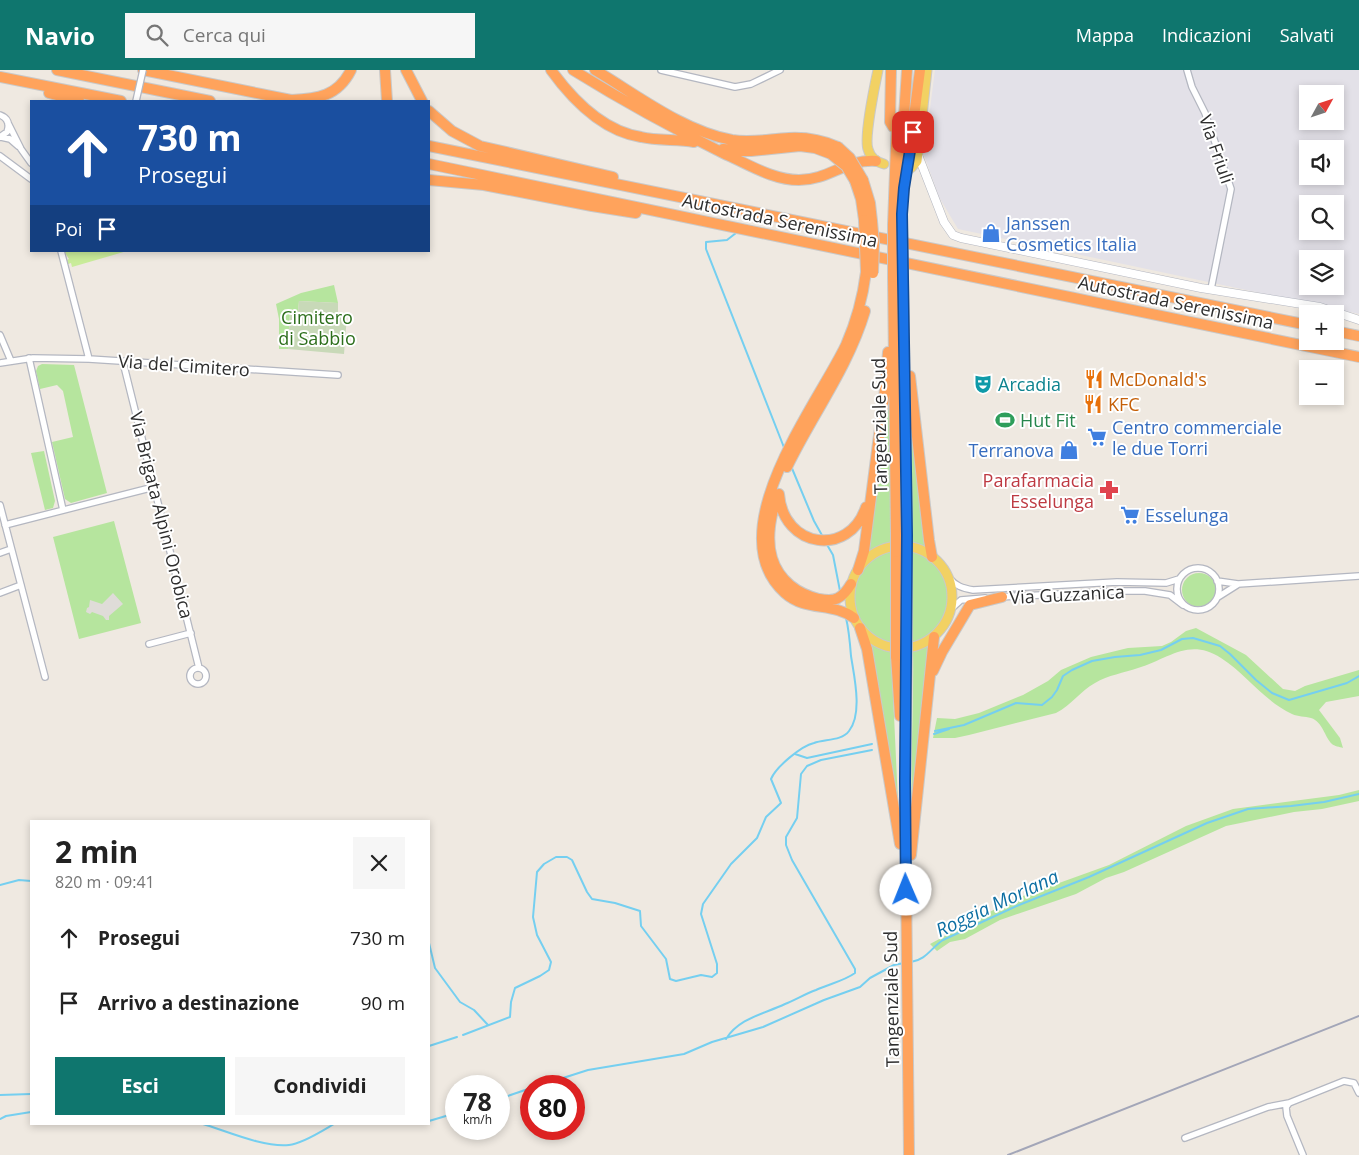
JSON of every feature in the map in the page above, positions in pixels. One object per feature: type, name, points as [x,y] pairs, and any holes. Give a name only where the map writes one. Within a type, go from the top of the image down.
[{"type":"highway","points":[[57,70],[205,100]]},
{"type":"highway","points":[[143,70],[291,100],[308,100],[328,94],[343,84],[351,70]]},
{"type":"highway","points":[[386,70],[386,100]]},
{"type":"highway","points":[[406,70],[421,100]]},
{"type":"highway","points":[[551,70],[581,105],[597,117],[623,132],[643,138],[689,141],[727,149],[751,151],[800,146],[834,150]]},
{"type":"highway","points":[[573,70],[638,110],[706,145],[762,171],[788,179],[815,178],[857,162],[880,163]]},
{"type":"highway","points":[[595,70],[683,122],[714,136],[746,142],[789,138],[822,140],[834,150],[850,158],[870,203],[868,221],[874,244],[859,331],[849,355],[802,436],[779,488],[770,523],[769,541],[772,558],[782,577],[798,591],[808,596],[825,600],[839,598],[851,584]]},
{"type":"highway","points":[[891,70],[890,122],[896,133]]},
{"type":"highway","name":"Tangenziale Sud","points":[[900,70],[896,133],[898,278],[894,322],[896,656],[905,782]]},
{"type":"highway","name":"Tangenziale Sud","points":[[898,226],[902,214],[902,148],[907,70]]},
{"type":"highway","points":[[902,214],[920,70]]},
{"type":"highway","points":[[0,78],[76,100]]},
{"type":"highway","points":[[0,78],[116,100]]},
{"type":"highway","points":[[430,112],[452,131],[483,147],[607,176],[671,195]]},
{"type":"highway","name":"Autostrada Serenissima","points":[[430,146],[1299,323]]},
{"type":"highway","name":"Autostrada Serenissima","points":[[430,164],[1359,357]]},
{"type":"highway","points":[[430,180],[480,184],[602,208],[692,218]]},
{"type":"highway","points":[[854,618],[849,614],[834,609],[803,604],[784,593],[766,566],[763,549],[763,530],[773,485],[791,442],[846,344],[857,315],[869,272]]},
{"type":"highway","name":"Tangenziale Sud","points":[[898,278],[903,316],[907,535],[905,870],[909,1155]]},
{"type":"highway","points":[[903,316],[932,557]]},
{"type":"highway","points":[[858,570],[864,552],[885,389],[889,339],[894,322]]},
{"type":"highway","points":[[1344,333],[1359,336]]},
{"type":"highway","points":[[779,488],[784,516],[792,528],[805,537],[819,540],[834,540],[848,533],[858,523],[871,495]]},
{"type":"highway","points":[[929,678],[970,605],[1002,597]]},
{"type":"highway","points":[[860,628],[867,649],[905,870]]},
{"type":"highway","points":[[905,870],[910,859],[934,636]]},
{"type":"main road","points":[[878,70],[866,143],[868,150],[880,163]]},
{"type":"main road","points":[[911,168],[916,163],[918,155],[927,70]]},
{"type":"main road","points":[[909,546],[925,552],[944,570],[952,588],[951,609],[942,629],[920,645],[896,648],[880,644],[860,628],[854,618],[851,607],[851,584],[858,570],[876,552],[892,547],[909,546]]},
{"type":"street","points":[[136,100],[143,70]]},
{"type":"street","points":[[661,70],[735,87],[751,84],[780,70]]},
{"type":"street","name":"Via Friuli","points":[[1187,70],[1193,90],[1205,113],[1231,189],[1211,289]]},
{"type":"street","points":[[0,115],[8,121],[20,147],[30,162]]},
{"type":"street","points":[[0,137],[7,132],[8,121]]},
{"type":"street","points":[[0,137],[10,139],[20,147]]},
{"type":"street","points":[[918,155],[944,222],[953,235],[961,238],[1211,289],[1320,307],[1359,320]]},
{"type":"street","points":[[0,156],[30,178]]},
{"type":"street","points":[[911,168],[918,170],[925,176]]},
{"type":"street","points":[[61,252],[89,359]]},
{"type":"street","points":[[0,335],[10,361]]},
{"type":"street","points":[[29,358],[63,510]]},
{"type":"street","name":"Via del Cimitero","points":[[0,363],[29,358],[89,359],[338,375]]},
{"type":"street","name":"Via Brigata Alpini Orobica","points":[[123,362],[199,668]]},
{"type":"street","points":[[5,525],[154,487]]},
{"type":"street","points":[[0,505],[45,678]]},
{"type":"street","points":[[0,553],[11,549]]},
{"type":"street","name":"Via Guzzanica","points":[[948,578],[954,584],[973,590],[1117,582],[1166,583],[1179,579],[1185,572],[1198,568],[1209,572],[1217,581],[1238,584],[1359,576]]},
{"type":"street","points":[[1179,579],[1177,592],[1183,605]]},
{"type":"street","points":[[1217,581],[1219,586],[1218,597]]},
{"type":"street","name":"Via Guzzanica","points":[[951,609],[957,602],[968,598],[1120,590],[1170,595],[1183,605],[1196,610],[1203,610],[1238,584]]},
{"type":"street","points":[[0,593],[21,585]]},
{"type":"street","points":[[148,644],[191,633]]},
{"type":"street","points":[[1185,1138],[1268,1107],[1289,1103],[1344,1080],[1354,1083],[1359,1093]]},
{"type":"street","points":[[1289,1103],[1286,1107],[1287,1116],[1303,1155]]},
{"type":"shaded area","points":[[935,70],[1359,70],[1359,314],[1344,311],[1344,305],[1317,305],[958,229],[939,197],[924,155]]},
{"type":"shaded area","points":[[113,593],[123,604],[109,616],[109,620],[92,612],[90,614],[86,612],[90,600],[102,604]]},
{"type":"green space","points":[[65,252],[124,252],[72,267],[71,263],[68,264],[67,260],[69,259]]},
{"type":"green space","points":[[334,285],[338,303],[299,301],[298,312],[290,312],[288,349],[279,349],[279,319],[276,304],[301,293]]},
{"type":"green space","name":"Cimitero di Sabbio","points":[[299,301],[338,303],[338,314],[347,315],[344,354],[288,349],[290,312],[298,312]]},
{"type":"green space","points":[[906,356],[930,553],[910,545]]},
{"type":"green space","points":[[42,364],[74,365],[107,493],[71,503],[65,499],[52,442],[73,437],[63,391],[57,385],[40,389],[36,371],[38,366]]},
{"type":"green space","points":[[889,378],[892,543],[881,546],[864,558]]},
{"type":"green space","points":[[44,451],[55,501],[53,508],[45,510],[31,453]]},
{"type":"green space","points":[[114,521],[141,623],[79,639],[53,537]]},
{"type":"green space","points":[[892,550],[910,550],[935,563],[945,579],[948,597],[945,615],[935,631],[910,644],[892,644],[867,631],[854,606],[854,588],[867,563]]},
{"type":"green space","points":[[1199,573],[1211,578],[1216,590],[1211,602],[1199,607],[1187,602],[1182,590],[1187,578]]},
{"type":"green space","points":[[1196,628],[1246,655],[1283,689],[1295,691],[1305,686],[1359,670],[1359,696],[1326,702],[1319,710],[1340,738],[1343,748],[1332,744],[1315,720],[1309,717],[1294,715],[1272,702],[1230,664],[1209,652],[1199,649],[1169,655],[1133,670],[1100,680],[1056,713],[955,738],[933,738],[937,718],[955,719],[979,713],[1023,695],[1048,681],[1061,670],[1091,657],[1128,648],[1162,646],[1186,631]]},
{"type":"green space","points":[[865,635],[875,643],[891,651],[899,823]]},
{"type":"green space","points":[[930,645],[912,821],[913,650]]},
{"type":"green space","points":[[1359,790],[1359,801],[1226,826],[1124,872],[1106,878],[1076,894],[1000,920],[965,939],[950,942],[937,951],[930,944],[1012,900],[1109,865],[1186,826],[1233,809],[1339,795]]},
{"type":"waterway","points":[[736,233],[727,240],[706,242],[706,249],[785,450]]},
{"type":"waterway","points":[[791,466],[814,521],[823,537]]},
{"type":"waterway","points":[[826,543],[833,555],[840,591]]},
{"type":"waterway","points":[[463,1035],[510,1017],[511,1002],[515,988],[549,970],[551,962],[537,935],[533,917],[537,872],[544,864],[556,857],[567,857],[572,860],[592,899],[615,903],[640,911],[641,926],[666,959],[670,979],[676,981],[701,975],[712,977],[717,973],[717,964],[701,914],[703,904],[731,864],[757,838],[766,817],[781,803],[771,779],[778,769],[783,763],[809,745],[842,737],[849,731],[853,723],[857,705],[846,618]]},
{"type":"waterway","points":[[935,731],[964,725],[1016,703],[1042,705],[1052,697],[1063,676],[1072,670],[1092,661],[1140,655],[1161,650],[1182,639],[1193,638],[1220,646],[1272,693],[1289,700],[1347,683],[1359,676]]},
{"type":"waterway","points":[[934,734],[949,729]]},
{"type":"waterway","points":[[795,754],[807,758],[872,744]]},
{"type":"waterway","points":[[726,1039],[738,1026],[752,1017],[855,973],[855,969],[792,860],[786,845],[786,837],[797,818],[801,774],[807,766],[821,760],[872,750]]},
{"type":"waterway","name":"Roggia Morlana","points":[[911,962],[921,959],[943,940],[1019,905],[1089,877],[1207,823],[1248,809],[1324,802],[1359,794]]},
{"type":"waterway","points":[[0,885],[19,880],[30,881]]},
{"type":"waterway","points":[[430,947],[435,968],[460,1002],[474,1010],[488,1025]]},
{"type":"waterway","name":"Roggia Morlana","points":[[572,1075],[588,1070],[684,1054],[712,1042],[763,1027],[824,1000],[860,987],[870,978],[894,965],[904,963]]},
{"type":"waterway","points":[[430,1046],[457,1037]]},
{"type":"waterway","name":"Roggia Morlana","points":[[510,1095],[520,1092]]},
{"type":"waterway","points":[[0,1095],[30,1094]]},
{"type":"waterway","name":"Roggia Morlana","points":[[0,1119],[6,1116],[30,1112]]},
{"type":"waterway","name":"Roggia Morlana","points":[[430,1121],[445,1116]]},
{"type":"waterway","name":"Roggia Morlana","points":[[206,1125],[257,1142],[279,1145],[300,1142],[332,1125]]},
{"type":"railway","points":[[1008,1155],[1359,1016]]},
{"type":"place","name":"Janssen Cosmetics Italia","points":[[991,233]]},
{"type":"place","name":"McDonald's","points":[[1094,379]]},
{"type":"place","name":"Arcadia","points":[[983,384]]},
{"type":"place","name":"KFC","points":[[1093,404]]},
{"type":"place","name":"Hut Fit","points":[[1005,420]]},
{"type":"place","name":"Centro commerciale le due Torri","points":[[1097,437]]},
{"type":"place","name":"Terranova","points":[[1069,450]]},
{"type":"place","name":"Parafarmacia Esselunga","points":[[1109,490]]},
{"type":"place","name":"Esselunga","points":[[1130,515]]},
{"type":"route","points":[[906,890],[907,535],[902,214],[913,132]]}]
